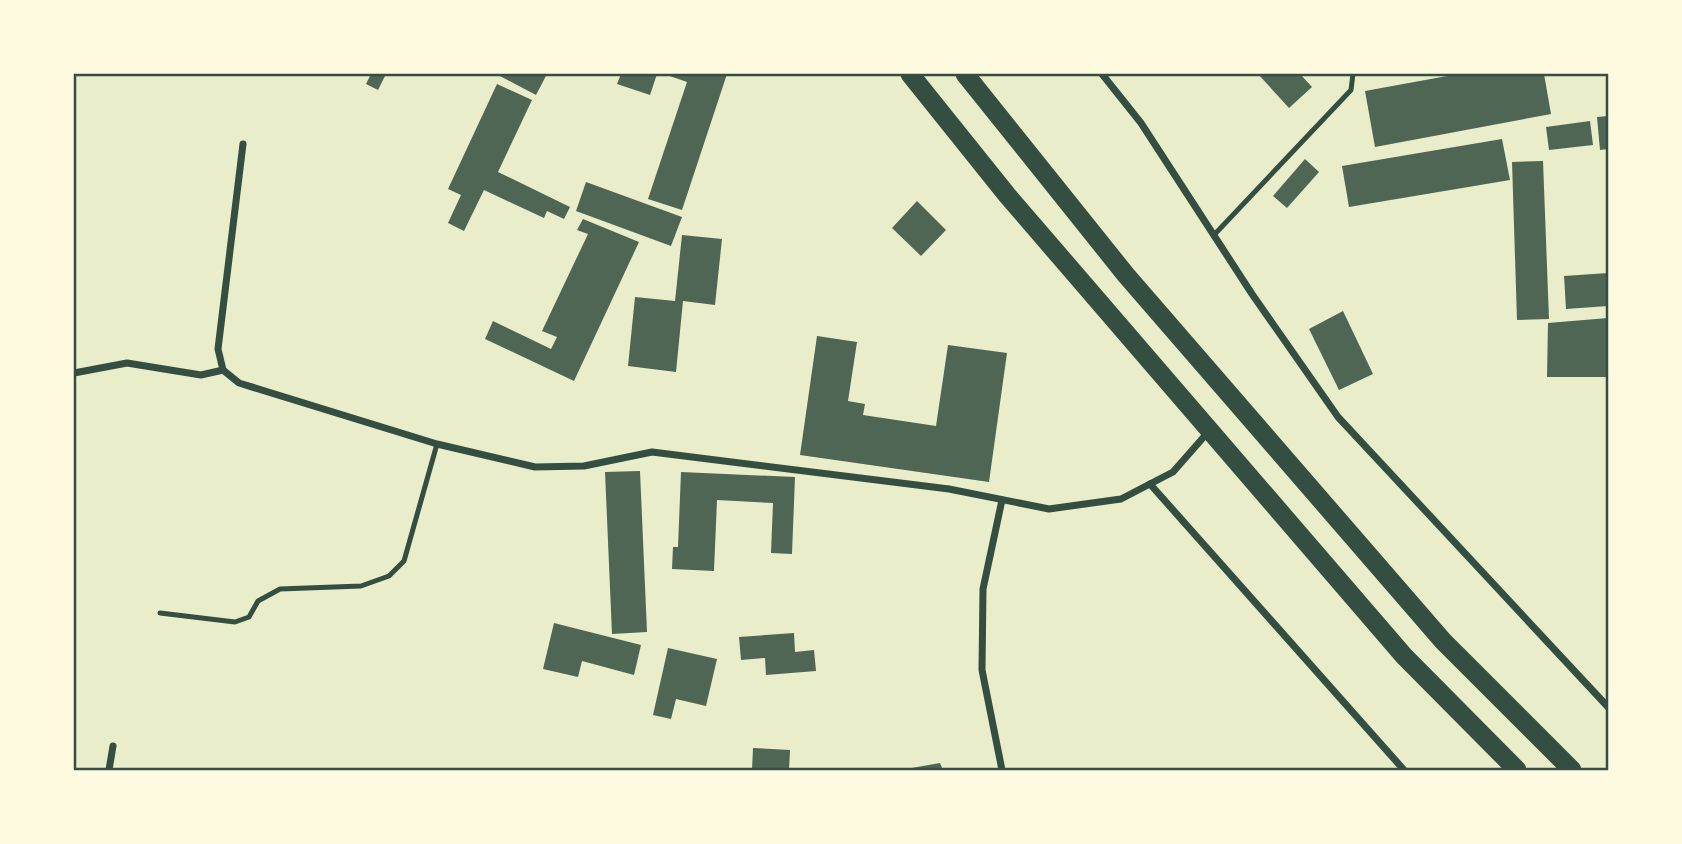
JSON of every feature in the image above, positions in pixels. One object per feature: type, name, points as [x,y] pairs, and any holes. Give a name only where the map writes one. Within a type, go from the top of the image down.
[{"type":"highway","points":[[910,74],[1007,195],[1404,656],[1517,771]]},
{"type":"highway","points":[[965,74],[1126,275],[1443,641],[1572,771]]},
{"type":"street","points":[[1102,74],[1141,122],[1252,294],[1338,417],[1608,708]]},
{"type":"street","points":[[243,144],[218,349],[223,370],[239,383],[438,444],[535,467],[584,466],[652,452],[949,489],[1049,509],[1121,499],[1173,472],[1209,430]]},
{"type":"street","points":[[74,373],[127,363],[201,375],[223,370]]},
{"type":"street","points":[[1150,484],[1404,771]]},
{"type":"street","points":[[1002,500],[983,589],[982,656],[982,670],[1002,771]]},
{"type":"street","points":[[109,771],[113,746]]},
{"type":"lane","points":[[1214,235],[1351,90],[1353,74]]},
{"type":"lane","points":[[160,613],[234,622],[248,617],[258,601],[280,589],[361,586],[389,576],[404,561],[438,444]]},
{"type":"building","points":[[371,74],[386,74],[378,90],[366,84]]},
{"type":"building","points":[[496,74],[547,74],[536,95]]},
{"type":"building","points":[[621,74],[657,74],[650,95],[617,84]]},
{"type":"building","points":[[664,74],[727,74],[682,210],[648,199],[687,82]]},
{"type":"building","points":[[1258,74],[1300,74],[1312,87],[1289,108]]},
{"type":"building","points":[[1458,74],[1544,74],[1551,114],[1375,147],[1365,91]]},
{"type":"building","points":[[497,84],[532,100],[498,172],[570,207],[564,219],[547,211],[544,218],[484,190],[464,231],[448,223],[461,195],[448,189]]},
{"type":"building","points":[[1608,116],[1608,149],[1600,150],[1597,117]]},
{"type":"building","points":[[1590,121],[1593,145],[1549,150],[1546,127]]},
{"type":"building","points":[[1502,139],[1510,180],[1349,207],[1342,166]]},
{"type":"building","points":[[1305,159],[1319,172],[1287,208],[1273,196]]},
{"type":"building","points":[[1543,161],[1549,319],[1517,320],[1512,162]]},
{"type":"building","points":[[586,182],[682,217],[671,246],[576,211]]},
{"type":"building","points":[[917,201],[946,230],[921,256],[892,228]]},
{"type":"building","points":[[583,219],[639,242],[574,381],[485,339],[493,321],[551,349],[557,337],[542,331],[588,234],[577,230]]},
{"type":"building","points":[[682,235],[722,239],[715,305],[683,301],[676,372],[628,366],[635,297],[675,301]]},
{"type":"building","points":[[1608,273],[1608,306],[1566,309],[1564,276]]},
{"type":"building","points":[[1343,311],[1373,374],[1339,390],[1309,329]]},
{"type":"building","points":[[1608,318],[1608,377],[1547,377],[1548,323]]},
{"type":"building","points":[[817,336],[857,342],[848,401],[865,404],[863,415],[936,426],[948,345],[1007,353],[989,482],[800,455]]},
{"type":"building","points":[[640,471],[647,632],[612,634],[605,472]]},
{"type":"building","points":[[681,472],[795,477],[792,554],[771,553],[773,503],[717,500],[714,571],[672,569],[673,547],[678,547]]},
{"type":"building","points":[[554,623],[641,645],[634,675],[582,661],[578,677],[543,669]]},
{"type":"building","points":[[794,633],[795,652],[814,650],[816,671],[766,675],[765,658],[741,660],[739,637]]},
{"type":"building","points":[[668,648],[717,659],[706,706],[676,699],[671,719],[653,715]]},
{"type":"building","points":[[753,748],[790,750],[789,770],[752,770]]},
{"type":"building","points":[[940,763],[943,770],[906,770],[906,769]]}]
